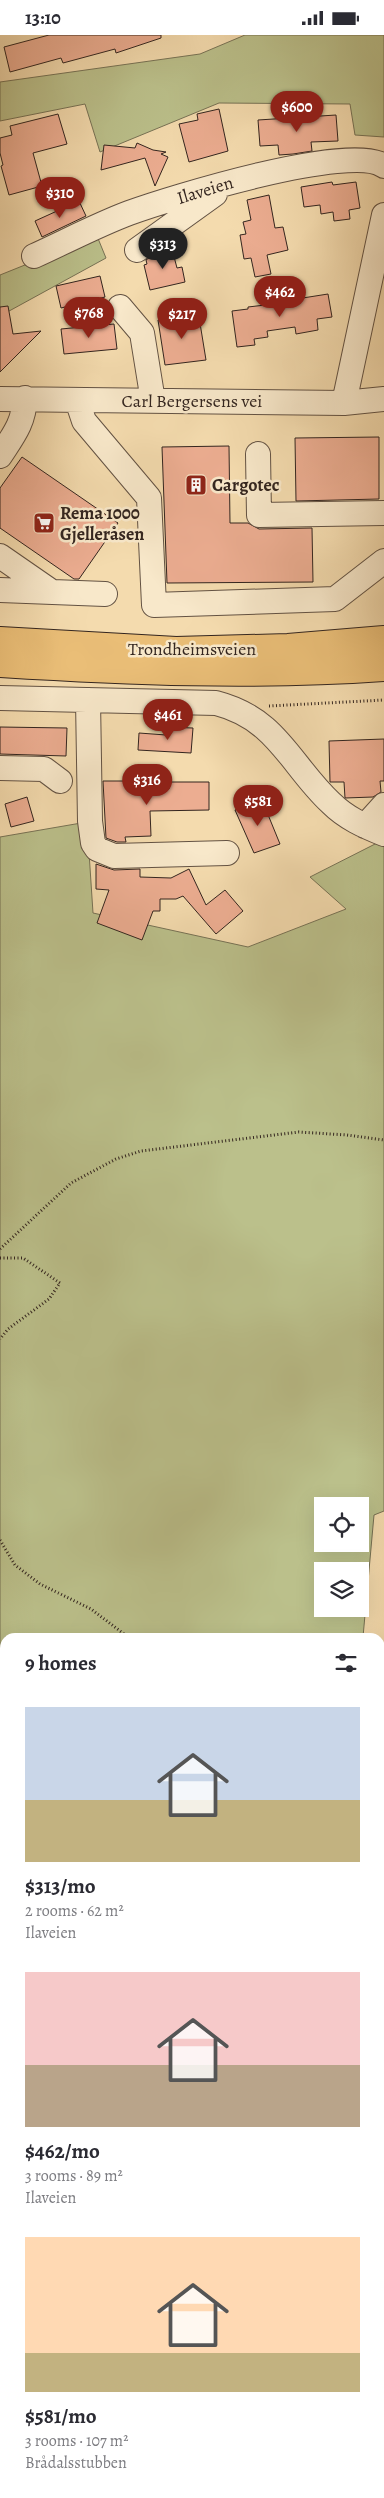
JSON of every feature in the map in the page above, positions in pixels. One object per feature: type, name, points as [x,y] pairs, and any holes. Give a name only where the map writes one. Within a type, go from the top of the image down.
[{"type":"highway","name":"Trondheimsveien","points":[[0,641],[116,649],[193,651],[288,648],[384,640]]},
{"type":"highway","name":"Trondheimsveien","points":[[0,663],[115,670],[251,672],[333,671],[384,667]]},
{"type":"street","name":"Ilaveien","points":[[34,256],[127,214],[234,180],[289,168],[351,161],[377,161],[384,167]]},
{"type":"street","points":[[137,250],[234,180]]},
{"type":"street","points":[[344,403],[384,215]]},
{"type":"street","points":[[120,307],[142,333],[153,401]]},
{"type":"street","points":[[2,449],[18,431],[24,413],[25,398]]},
{"type":"street","name":"Carl Bergersens vei","points":[[0,399],[344,403],[384,400]]},
{"type":"street","points":[[77,400],[84,421],[149,498],[154,605],[335,599],[384,561]]},
{"type":"street","points":[[258,454],[259,515],[384,513]]},
{"type":"street","points":[[0,556],[52,592]]},
{"type":"street","points":[[0,590],[105,594]]},
{"type":"street","points":[[0,698],[216,703],[230,707],[264,726],[290,752],[330,803],[348,817],[374,830],[384,805]]},
{"type":"street","points":[[88,700],[90,821],[93,843],[98,849],[114,856],[227,853]]},
{"type":"street","points":[[0,768],[44,769],[60,781]]},
{"type":"path","points":[[0,1249],[71,1183],[109,1162],[141,1151],[299,1132],[347,1135],[384,1141]]},
{"type":"path","points":[[0,1257],[23,1258],[60,1283],[49,1299],[8,1329],[0,1339]]},
{"type":"path","points":[[0,1540],[15,1565],[40,1584],[91,1609],[123,1633]]},
{"type":"green space","points":[[245,35],[384,35],[384,137],[355,135],[350,104],[219,103],[100,152],[85,104],[0,121],[0,82],[200,54]]},
{"type":"green space","points":[[97,236],[106,258],[0,316],[0,275]]},
{"type":"green space","points":[[87,822],[93,913],[248,947],[346,909],[310,877],[379,842],[384,843],[384,1511],[374,1515],[369,1570],[369,1562],[314,1562],[314,1617],[365,1617],[363,1633],[0,1633],[0,837]]},
{"type":"building","points":[[49,35],[161,35],[161,38],[116,53],[115,49],[63,63],[61,58],[10,72],[4,47]]},
{"type":"building","points":[[219,109],[228,151],[189,162],[179,124],[198,120],[197,114]]},
{"type":"building","points":[[58,114],[67,144],[33,153],[42,186],[9,195],[1,166],[3,165],[0,153],[0,138],[12,135],[10,126]]},
{"type":"building","points":[[336,115],[338,141],[311,142],[312,151],[279,155],[278,145],[260,146],[258,120]]},
{"type":"building","points":[[137,143],[153,150],[166,152],[161,154],[168,157],[155,186],[145,158],[101,170],[104,145],[135,148]]},
{"type":"building","points":[[332,182],[333,185],[356,182],[360,208],[349,210],[350,219],[334,221],[333,212],[321,214],[320,205],[304,207],[301,187]]},
{"type":"building","points":[[269,195],[275,228],[283,227],[288,250],[267,255],[271,274],[255,277],[251,258],[244,259],[240,235],[246,234],[243,222],[251,220],[247,200]]},
{"type":"building","points":[[79,201],[86,216],[42,237],[35,221]]},
{"type":"building","points":[[172,249],[177,268],[182,267],[185,282],[150,290],[144,265],[147,264],[146,260],[157,252]]},
{"type":"building","points":[[100,276],[105,297],[61,308],[56,286]]},
{"type":"building","points":[[328,294],[332,317],[317,319],[318,330],[296,334],[295,327],[267,331],[268,337],[254,339],[255,345],[237,347],[232,311]]},
{"type":"building","points":[[8,306],[13,334],[41,331],[0,372],[0,307]]},
{"type":"building","points":[[185,316],[186,319],[199,317],[206,360],[165,365],[158,320]]},
{"type":"building","points":[[114,324],[117,349],[64,354],[61,329]]},
{"type":"building","points":[[379,437],[379,499],[296,501],[295,438]]},
{"type":"building","name":"Cargotec","points":[[229,446],[230,523],[248,523],[259,529],[312,528],[313,582],[167,583],[162,447]]},
{"type":"building","points":[[22,457],[118,523],[79,579],[74,579],[0,528],[0,488]]},
{"type":"building","points":[[0,727],[67,728],[66,756],[0,754]]},
{"type":"building","points":[[166,727],[193,728],[191,753],[138,750],[139,733],[166,735]]},
{"type":"building","points":[[384,739],[384,781],[380,781],[381,792],[373,797],[345,798],[344,782],[330,782],[329,741]]},
{"type":"building","points":[[103,781],[136,781],[136,789],[169,789],[169,782],[209,782],[209,810],[150,811],[151,836],[125,837],[126,842],[117,842],[106,838]]},
{"type":"building","points":[[27,797],[34,821],[11,827],[5,804]]},
{"type":"building","points":[[262,800],[280,844],[254,853],[235,810]]},
{"type":"building","points":[[96,864],[114,870],[140,869],[140,877],[171,878],[189,869],[206,905],[225,890],[243,911],[216,934],[183,896],[176,899],[160,899],[160,911],[153,911],[142,940],[97,923],[109,890],[96,889]]},
{"type":"place","name":"Cargotec","points":[[196,485]]},
{"type":"place","name":"Rema 1000 Gjelleråsen","points":[[44,523]]}]
